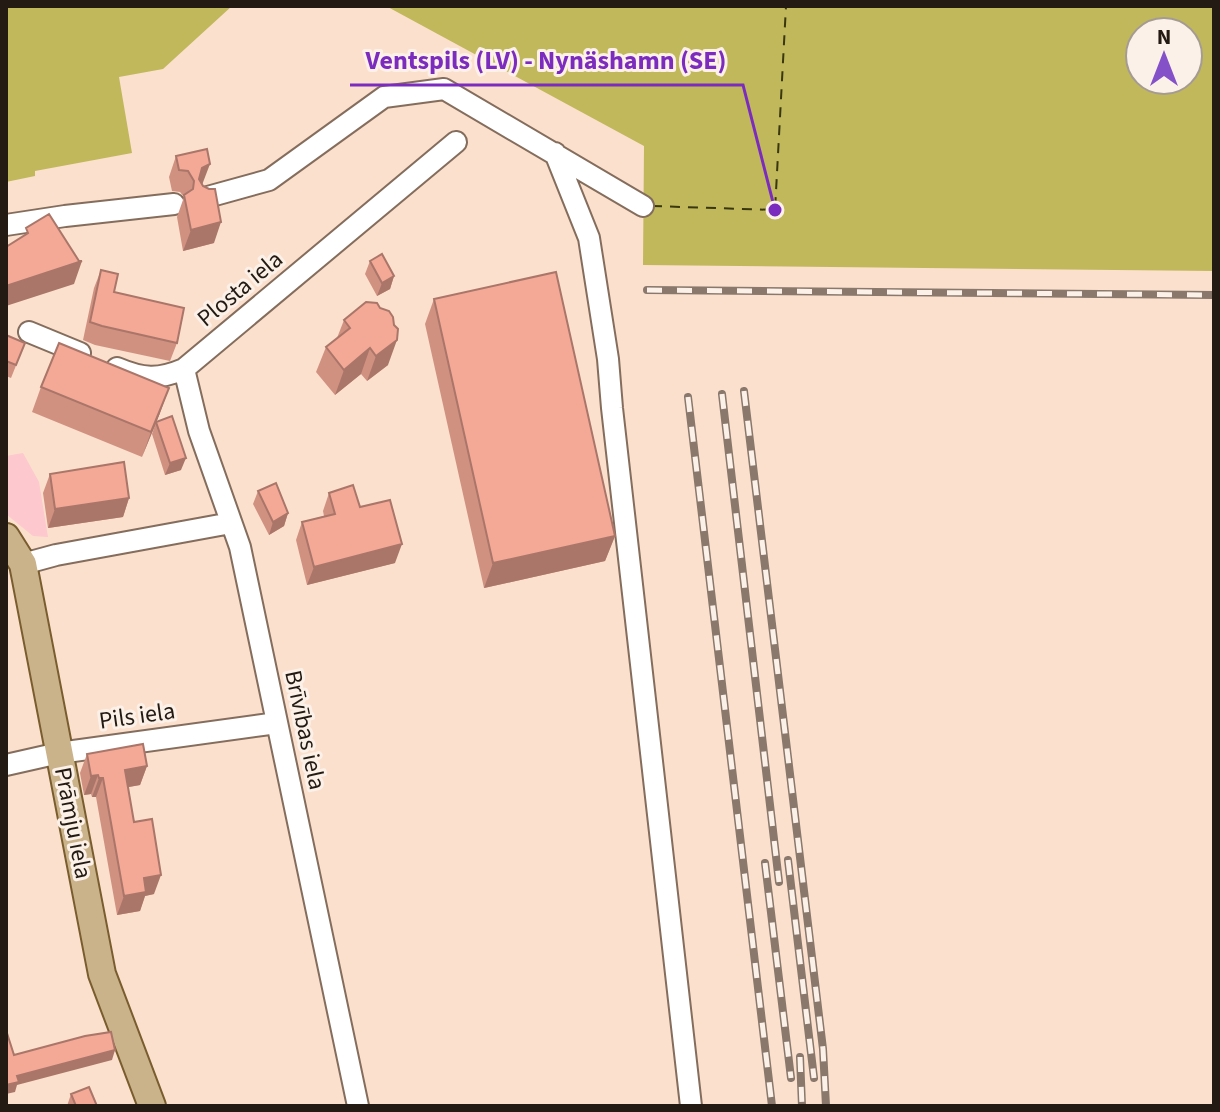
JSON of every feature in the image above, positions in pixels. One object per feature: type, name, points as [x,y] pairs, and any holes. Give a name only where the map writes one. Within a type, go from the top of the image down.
[{"type":"main road","name":"Prāmju iela","points":[[6,537],[23,564],[102,974],[152,1106]]},
{"type":"street","points":[[204,198],[269,180],[384,97],[444,89],[643,206]]},
{"type":"street","name":"Plosta iela","points":[[29,332],[139,377],[167,377],[184,369],[456,142]]},
{"type":"street","points":[[555,153],[589,238],[608,359],[691,1106]]},
{"type":"street","points":[[6,225],[174,204]]},
{"type":"street","name":"Brīvības iela","points":[[184,369],[199,431],[240,547],[358,1106]]},
{"type":"street","points":[[23,564],[56,555],[231,523]]},
{"type":"street","name":"Pils iela","points":[[6,765],[59,753],[277,723]]},
{"type":"shaded area","points":[[6,6],[232,6],[163,69],[119,77],[132,153],[35,171],[35,176],[6,182]]},
{"type":"shaded area","points":[[386,6],[1214,6],[1214,271],[643,265],[644,146]]},
{"type":"shaded area","points":[[23,453],[39,482],[48,537],[33,536],[6,514],[6,456]]},
{"type":"building","points":[[207,149],[210,164],[202,168],[199,179],[203,186],[215,189],[221,222],[191,230],[184,195],[193,189],[194,181],[188,171],[179,170],[176,156]]},
{"type":"building","points":[[49,214],[79,261],[82,261],[6,286],[6,247],[28,233],[26,228]]},
{"type":"building","points":[[382,254],[394,276],[382,283],[370,261]]},
{"type":"building","points":[[101,270],[118,274],[114,292],[184,308],[177,343],[90,322]]},
{"type":"building","points":[[556,272],[615,536],[493,563],[434,299]]},
{"type":"building","points":[[366,302],[377,303],[380,308],[389,311],[398,329],[397,340],[376,356],[370,348],[344,370],[326,347],[350,328],[344,320]]},
{"type":"building","points":[[6,335],[25,343],[16,365],[6,361]]},
{"type":"building","points":[[59,343],[169,388],[151,432],[41,387]]},
{"type":"building","points":[[172,416],[186,458],[170,463],[156,422]]},
{"type":"building","points":[[124,462],[129,498],[55,509],[50,474]]},
{"type":"building","points":[[276,483],[288,513],[273,522],[258,491]]},
{"type":"building","points":[[353,485],[360,507],[390,500],[402,544],[314,567],[302,522],[335,514],[329,493]]},
{"type":"building","points":[[143,744],[147,766],[125,770],[134,822],[152,819],[161,875],[144,878],[146,892],[124,896],[103,778],[91,776],[87,754]]},
{"type":"building","points":[[6,1030],[14,1055],[111,1032],[115,1050],[17,1076],[19,1082],[6,1085]]},
{"type":"building","points":[[89,1087],[97,1106],[76,1106],[71,1094]]},
{"type":"ferry route","points":[[652,206],[775,210],[786,6]]},
{"type":"railway","points":[[647,290],[1214,295]]},
{"type":"railway","points":[[744,391],[823,1049],[826,1106]]},
{"type":"railway","points":[[722,394],[779,882]]},
{"type":"railway","points":[[688,397],[772,1106]]},
{"type":"railway","points":[[788,860],[814,1078]]},
{"type":"railway","points":[[765,863],[791,1078]]},
{"type":"railway","points":[[800,1057],[802,1106]]},
{"type":"place","name":"Ventspils (LV) - Nynäshamn (SE)","points":[[775,210]]}]
